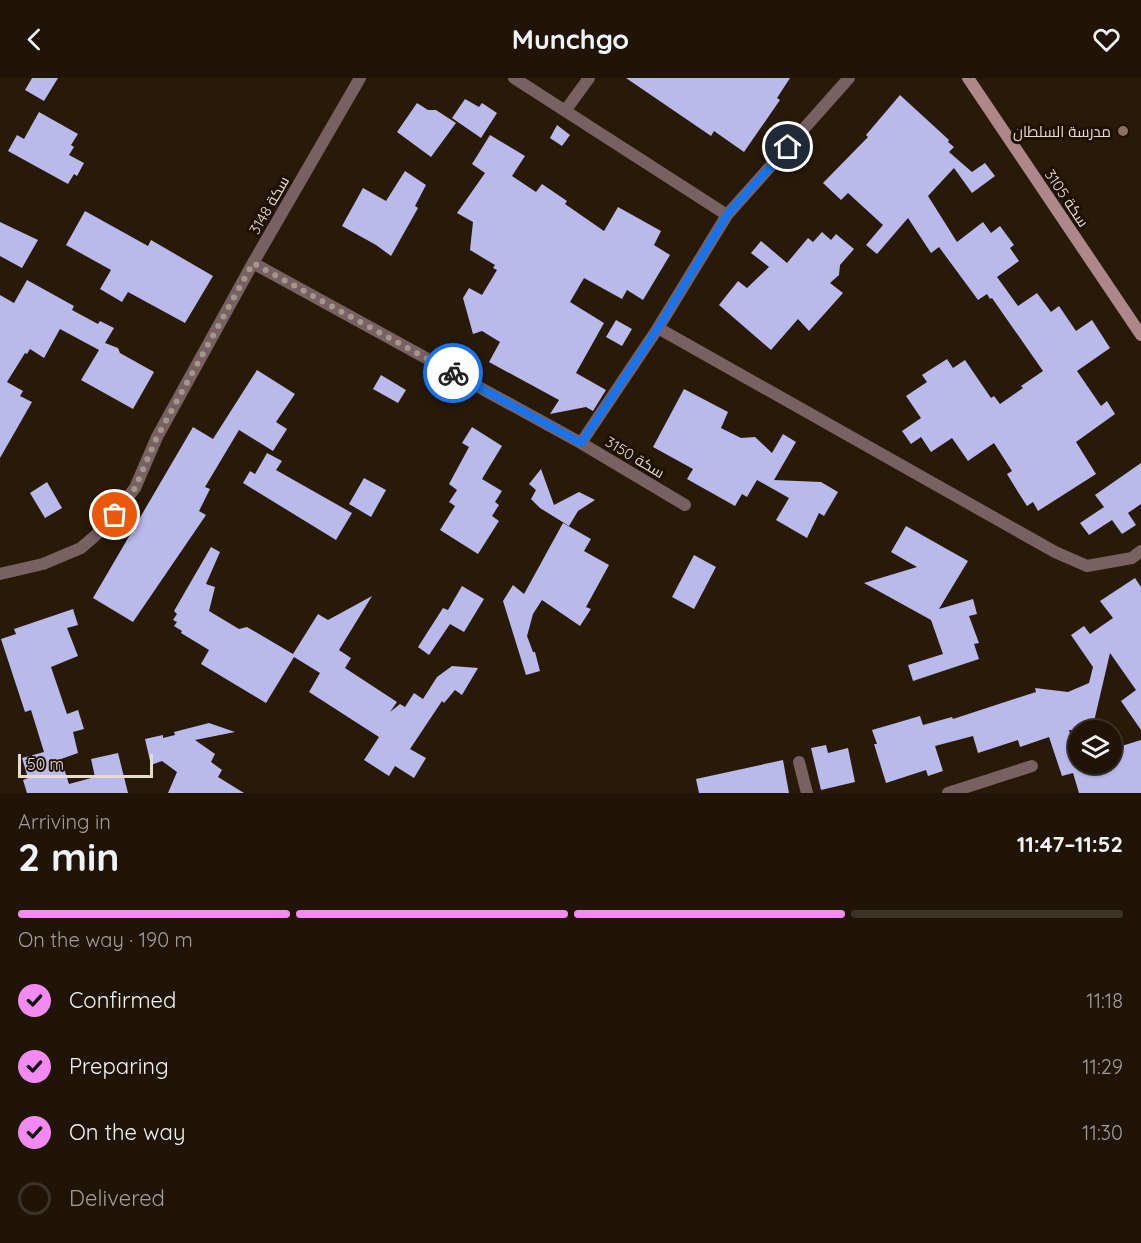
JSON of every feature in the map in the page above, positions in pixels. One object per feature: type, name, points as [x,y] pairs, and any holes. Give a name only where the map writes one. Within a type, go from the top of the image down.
[{"type":"street","name":"سكة 3148","points":[[0,574],[43,564],[81,548],[105,528],[135,488],[157,437],[253,263],[360,78]]},
{"type":"street","points":[[514,78],[727,215]]},
{"type":"street","points":[[565,111],[589,78]]},
{"type":"street","points":[[581,443],[658,328],[727,215],[849,78]]},
{"type":"street","name":"سكة 3105","points":[[968,78],[1141,335]]},
{"type":"street","name":"سكة 3150","points":[[253,263],[581,443],[685,505]]},
{"type":"street","points":[[658,328],[1055,552],[1087,566],[1132,558],[1141,551]]},
{"type":"street","points":[[799,762],[807,793]]},
{"type":"street","points":[[956,792],[1032,766]]},
{"type":"building","points":[[32,78],[58,78],[44,101],[25,90]]},
{"type":"building","points":[[626,78],[790,78],[777,98],[780,100],[744,152],[714,131],[711,136]]},
{"type":"building","points":[[900,95],[949,140],[948,142],[954,147],[949,152],[972,172],[985,163],[995,176],[972,193],[954,168],[928,196],[957,242],[983,222],[991,233],[1000,226],[1014,245],[1010,248],[1019,261],[997,277],[1018,306],[1037,293],[1051,312],[1059,306],[1076,331],[1092,320],[1110,348],[1077,371],[1101,406],[1107,401],[1115,414],[1076,442],[1096,474],[1038,511],[1033,502],[1027,506],[1007,474],[1012,471],[994,443],[968,461],[952,438],[931,452],[921,437],[911,444],[902,431],[921,418],[906,396],[927,382],[922,375],[947,359],[953,368],[965,360],[991,398],[994,396],[1000,404],[1043,371],[992,298],[990,299],[987,294],[978,300],[939,247],[931,253],[908,218],[877,254],[866,245],[883,225],[848,193],[841,200],[823,183],[868,137],[866,135]]},
{"type":"building","points":[[465,99],[479,107],[482,103],[497,113],[481,138],[452,118]]},
{"type":"building","points":[[417,103],[428,110],[436,110],[456,123],[431,157],[397,132]]},
{"type":"building","points":[[39,112],[78,134],[71,145],[74,147],[69,155],[84,163],[77,176],[74,174],[68,184],[8,151],[17,135],[24,139]]},
{"type":"building","points":[[557,125],[570,135],[562,146],[550,138]]},
{"type":"building","points":[[490,135],[525,156],[512,176],[536,192],[542,184],[567,201],[565,204],[604,231],[618,207],[661,231],[654,245],[670,255],[643,300],[627,290],[622,299],[584,278],[570,302],[604,323],[576,373],[606,390],[593,411],[586,407],[550,414],[559,400],[489,362],[500,342],[482,331],[473,334],[463,298],[469,288],[482,295],[497,270],[493,268],[495,265],[470,250],[473,222],[457,213],[485,173],[472,164]]},
{"type":"building","points":[[405,171],[426,185],[415,206],[418,208],[391,256],[342,226],[363,188],[386,201]]},
{"type":"building","points":[[85,211],[148,246],[151,240],[213,276],[185,323],[128,292],[122,302],[100,289],[111,270],[66,245]]},
{"type":"building","points":[[0,222],[38,240],[22,268],[0,256]]},
{"type":"building","points":[[822,232],[831,240],[836,234],[854,249],[840,265],[839,275],[830,283],[843,293],[809,331],[798,319],[771,350],[719,305],[738,281],[747,288],[769,267],[751,253],[761,241],[787,263],[808,238],[813,242]]},
{"type":"building","points":[[27,280],[74,306],[72,310],[98,324],[100,321],[114,328],[105,343],[118,348],[120,353],[154,372],[133,409],[81,380],[99,350],[60,329],[44,358],[30,349],[27,354],[25,353],[7,382],[23,391],[20,396],[32,402],[0,458],[0,295],[14,303]]},
{"type":"building","points":[[616,320],[632,329],[622,346],[606,337]]},
{"type":"building","points":[[257,370],[295,394],[276,422],[287,429],[273,451],[239,430],[205,487],[210,489],[199,511],[206,515],[133,622],[93,598],[193,427],[213,439]]},
{"type":"building","points":[[381,375],[406,390],[398,403],[373,389]]},
{"type":"building","points":[[684,389],[728,412],[721,428],[741,438],[755,437],[772,453],[783,434],[796,442],[774,480],[821,482],[838,492],[824,516],[819,513],[807,538],[776,520],[789,498],[757,480],[747,497],[742,494],[735,506],[687,479],[693,469],[653,447]]},
{"type":"building","points":[[472,427],[502,446],[482,479],[502,491],[495,502],[499,505],[492,516],[499,521],[478,554],[440,530],[455,506],[449,502],[457,490],[449,484],[469,447],[462,443]]},
{"type":"building","points":[[267,453],[282,461],[276,470],[352,513],[336,540],[243,483],[250,471],[255,474]]},
{"type":"building","points":[[1141,463],[1141,504],[1128,513],[1136,525],[1122,534],[1112,520],[1089,535],[1080,523],[1104,507],[1095,495]]},
{"type":"building","points":[[541,469],[554,505],[579,492],[595,500],[578,511],[569,526],[540,508],[531,499],[536,490],[529,484]]},
{"type":"building","points":[[364,478],[386,490],[371,517],[349,504]]},
{"type":"building","points":[[47,482],[62,508],[45,518],[30,493]]},
{"type":"building","points":[[563,523],[591,539],[584,551],[609,565],[586,607],[591,609],[580,626],[542,600],[533,614],[527,636],[535,652],[540,671],[526,675],[503,601],[513,585],[524,594]]},
{"type":"building","points":[[906,526],[968,561],[939,609],[973,599],[977,614],[969,616],[979,643],[974,644],[979,659],[913,681],[908,665],[943,654],[931,620],[864,583],[917,567],[891,552]]},
{"type":"building","points":[[211,547],[220,552],[206,584],[215,587],[209,611],[239,629],[247,627],[293,654],[318,614],[328,620],[372,596],[339,650],[351,658],[345,668],[397,702],[390,712],[400,704],[405,707],[414,693],[423,699],[437,677],[452,666],[478,668],[462,695],[455,690],[444,703],[442,701],[410,749],[426,758],[414,778],[395,766],[389,776],[364,760],[379,737],[309,692],[320,673],[294,657],[266,703],[201,664],[209,650],[181,633],[182,631],[174,626],[177,622],[173,620],[177,614],[174,611]]},
{"type":"building","points":[[694,555],[716,567],[694,609],[672,597]]},
{"type":"building","points":[[1135,578],[1141,587],[1141,730],[1121,701],[1136,690],[1110,653],[1094,720],[1068,720],[1069,774],[1062,776],[1049,737],[1020,747],[1018,740],[978,753],[973,736],[935,746],[943,771],[928,776],[926,770],[886,783],[872,730],[920,716],[923,725],[952,717],[953,719],[1036,692],[1035,688],[1068,692],[1089,683],[1093,667],[1071,635],[1084,626],[1090,634],[1113,618],[1100,601]]},
{"type":"building","points":[[462,586],[484,599],[464,632],[450,624],[429,655],[418,647],[443,608],[448,610]]},
{"type":"building","points":[[73,609],[78,625],[67,628],[78,656],[51,667],[67,714],[78,710],[84,729],[73,732],[78,753],[61,759],[69,784],[95,777],[91,759],[118,753],[128,793],[27,793],[23,780],[28,778],[22,758],[44,752],[31,710],[25,712],[1,639],[16,634],[14,629]]},
{"type":"building","points":[[209,723],[235,732],[195,740],[215,754],[211,762],[222,770],[218,777],[244,793],[168,793],[177,772],[162,761],[151,765],[145,739],[175,735],[174,732]]},
{"type":"building","points":[[1141,740],[1141,793],[1079,793],[1073,774],[1122,774],[1122,746]]},
{"type":"building","points":[[826,745],[828,753],[848,748],[855,782],[821,790],[811,748]]},
{"type":"building","points":[[783,760],[789,793],[699,793],[696,779]]},
{"type":"way so far","points":[[115,515],[135,488],[157,437],[253,263],[453,373]]},
{"type":"place","name":"مدرسة السلطان","points":[[1123,131]]},
{"type":"route","points":[[453,373],[581,443],[658,328],[727,215],[788,147]]}]
